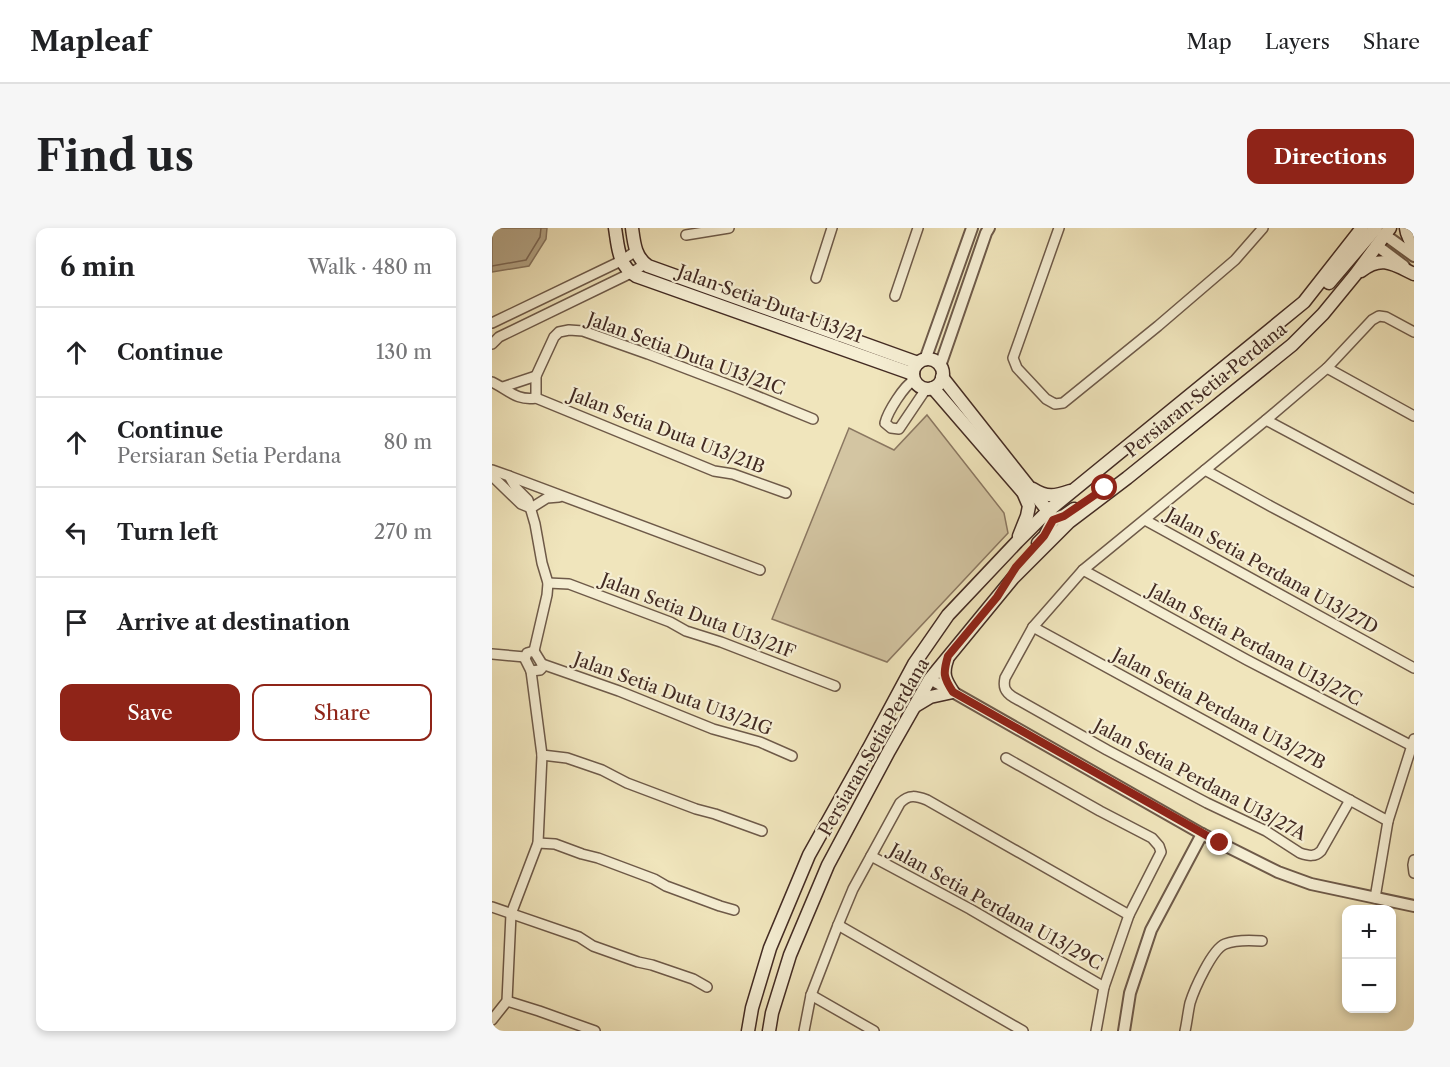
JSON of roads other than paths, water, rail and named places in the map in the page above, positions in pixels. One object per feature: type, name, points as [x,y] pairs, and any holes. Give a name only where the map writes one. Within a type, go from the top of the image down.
[{"type":"main road","points":[[615,228],[621,261],[631,273]]},
{"type":"main road","points":[[632,228],[636,251],[645,264]]},
{"type":"main road","points":[[1406,228],[1414,250]]},
{"type":"main road","points":[[1376,245],[1377,230]]},
{"type":"main road","name":"Persiaran Setia Perdana","points":[[748,1031],[752,1008],[770,948],[808,855],[922,651],[948,615],[1017,542],[1075,489],[1304,302],[1324,289],[1377,230]]},
{"type":"main road","name":"Persiaran Setia Perdana","points":[[769,1031],[772,1013],[790,955],[828,864],[930,679],[1013,578],[1069,522],[1292,345],[1323,314],[1376,245]]},
{"type":"main road","points":[[1355,274],[1379,261],[1389,262],[1414,274]]},
{"type":"main road","name":"Jalan Setia Duta U13/21","points":[[645,264],[917,369]]},
{"type":"main road","name":"Jalan Setia Duta U13/21","points":[[631,273],[917,369]]},
{"type":"main road","points":[[941,372],[937,386],[929,388],[919,386],[917,369],[934,361],[1026,490],[1028,516],[1017,542]]},
{"type":"main road","points":[[929,388],[1048,516],[1064,516],[1105,488],[1126,478]]},
{"type":"main road","points":[[1026,490],[1042,495],[1057,495],[1075,489]]},
{"type":"main road","points":[[997,597],[1016,567],[1044,536],[1048,516]]},
{"type":"main road","points":[[904,682],[930,679],[922,651]]},
{"type":"main road","points":[[914,707],[930,697],[953,692],[944,676],[948,656]]},
{"type":"street","points":[[686,235],[729,228]]},
{"type":"street","points":[[816,278],[832,228]]},
{"type":"street","points":[[895,296],[918,228]]},
{"type":"street","points":[[941,372],[989,228]]},
{"type":"street","points":[[1059,228],[1013,358],[1017,368],[1046,399],[1055,404],[1063,403],[1201,289],[1235,260],[1263,228]]},
{"type":"street","points":[[1377,230],[1414,256]]},
{"type":"street","points":[[929,388],[899,429],[891,428],[885,423],[917,369],[970,233],[983,242]]},
{"type":"street","points":[[1376,245],[1414,274]]},
{"type":"street","points":[[492,323],[621,261],[636,251]]},
{"type":"street","points":[[492,344],[499,337],[645,264]]},
{"type":"street","points":[[1033,627],[1083,570],[1327,368],[1372,320],[1379,316],[1386,317],[1414,332]]},
{"type":"street","name":"Jalan Setia Duta U13/21C","points":[[536,376],[554,337],[559,332],[583,331],[813,419]]},
{"type":"street","points":[[1327,368],[1414,416]]},
{"type":"street","points":[[503,387],[536,376],[536,399]]},
{"type":"street","name":"Jalan Setia Duta U13/21B","points":[[492,382],[518,397],[536,399],[714,471],[733,474],[786,493]]},
{"type":"street","points":[[1266,420],[1414,499]]},
{"type":"street","points":[[492,470],[760,570]]},
{"type":"street","points":[[1205,470],[1414,582]]},
{"type":"street","points":[[492,476],[521,504],[531,508]]},
{"type":"street","points":[[509,476],[516,488],[528,500],[531,508],[548,583],[534,651],[542,668],[531,672]]},
{"type":"street","points":[[531,508],[547,498],[561,497]]},
{"type":"street","name":"Jalan Setia Perdana U13/27D","points":[[1145,520],[1414,668]]},
{"type":"street","name":"Jalan Setia Perdana U13/27C","points":[[1083,570],[1247,660],[1413,742]]},
{"type":"street","name":"Jalan Setia Duta U13/21F","points":[[548,583],[569,584],[670,622],[686,631],[721,642],[835,686]]},
{"type":"street","name":"Jalan Setia Perdana U13/27A","points":[[1033,627],[1005,678],[1005,690],[1013,697],[1107,750],[1197,798],[1266,831],[1306,855],[1312,856],[1322,851],[1350,800]]},
{"type":"street","name":"Jalan Setia Perdana U13/27B","points":[[1033,627],[1389,821]]},
{"type":"street","points":[[525,657],[527,653],[534,651]]},
{"type":"street","points":[[492,654],[525,657]]},
{"type":"street","points":[[492,1020],[507,1001],[511,914],[538,843],[542,755],[531,672],[525,657]]},
{"type":"street","name":"Jalan Setia Duta U13/21G","points":[[542,664],[713,729],[760,742],[792,756]]},
{"type":"street","points":[[930,679],[1185,825],[1278,872],[1311,884],[1414,906]]},
{"type":"street","points":[[1375,898],[1389,821],[1413,742]]},
{"type":"street","points":[[542,755],[576,761],[696,809],[762,831]]},
{"type":"street","points":[[1006,758],[1152,838],[1161,852],[1129,915],[1104,987],[1096,1031]]},
{"type":"street","points":[[804,1031],[811,995],[838,925],[871,856],[904,798],[917,796],[927,800],[1129,915]]},
{"type":"street","points":[[1185,825],[1194,850]]},
{"type":"street","points":[[1124,1031],[1130,993],[1150,930],[1202,834]]},
{"type":"street","points":[[538,843],[555,844],[598,858],[654,879],[666,886],[734,910]]},
{"type":"street","points":[[1194,850],[1209,844],[1220,843]]},
{"type":"street","name":"Jalan Setia Perdana U13/29C","points":[[871,856],[970,909],[1104,987]]},
{"type":"street","points":[[1414,860],[1414,873]]},
{"type":"street","points":[[492,907],[579,937],[604,950],[693,979],[707,987]]},
{"type":"street","points":[[838,925],[1023,1031]]},
{"type":"street","points":[[1185,1031],[1193,993],[1216,949],[1226,943],[1262,941]]},
{"type":"street","points":[[811,995],[874,1031]]},
{"type":"street","points":[[507,1001],[595,1031]]},
{"type":"water","points":[[492,228],[547,228],[546,239],[529,266],[492,272]]}]
